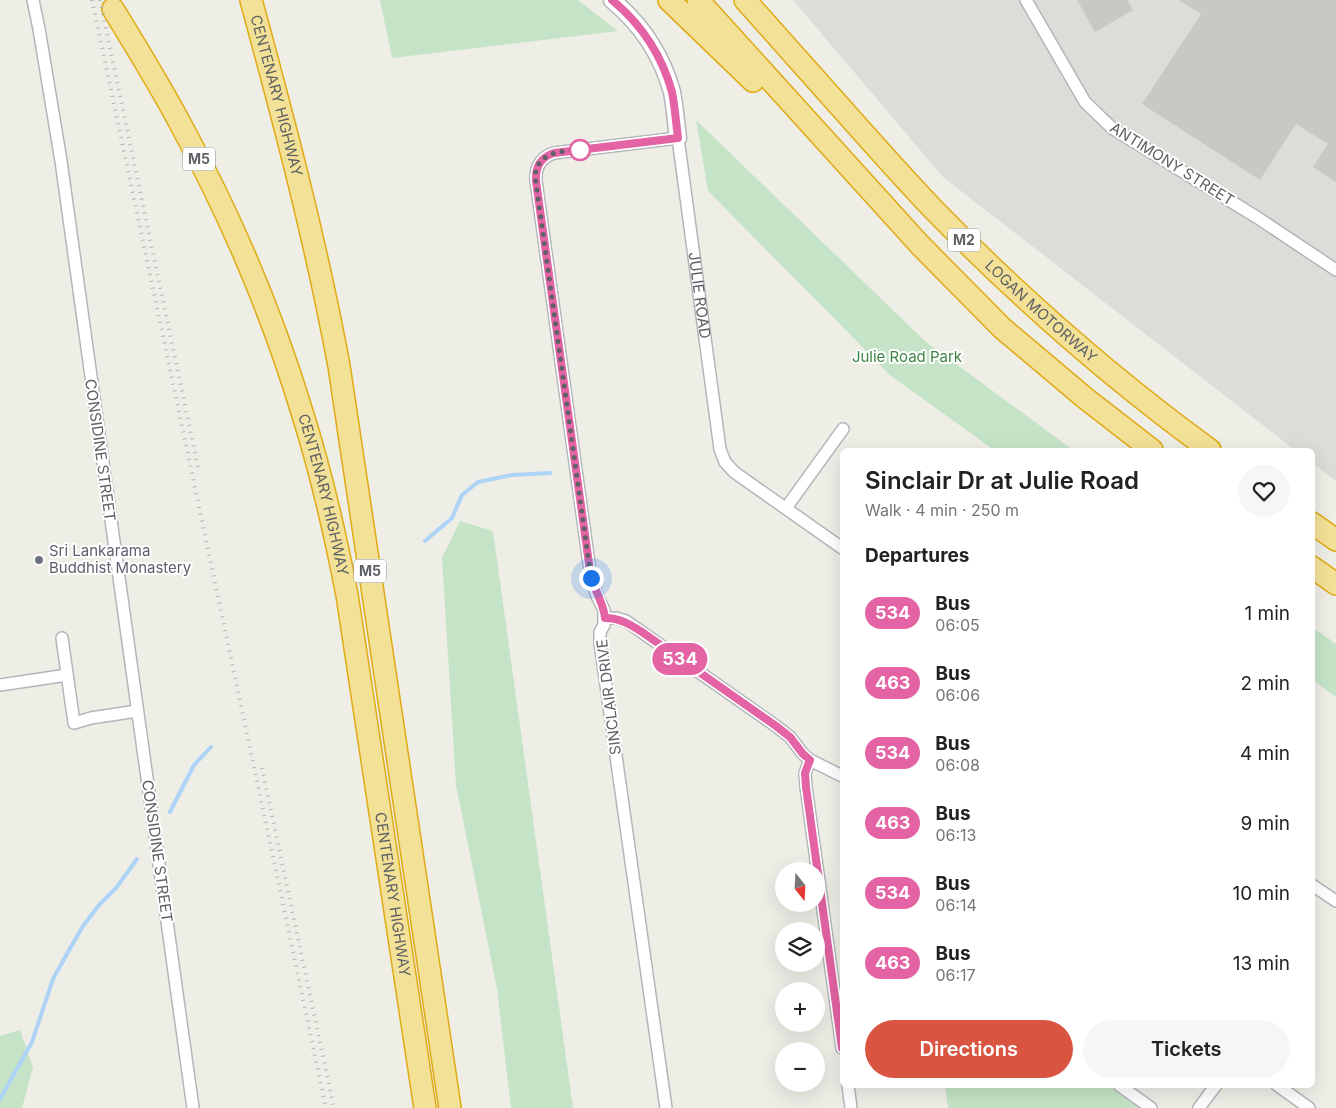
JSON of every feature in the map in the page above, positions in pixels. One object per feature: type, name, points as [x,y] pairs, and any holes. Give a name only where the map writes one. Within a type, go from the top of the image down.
[{"type":"highway","name":"CENTENARY HIGHWAY","points":[[251,0],[312,234],[339,366],[450,1108]]},
{"type":"highway","points":[[669,0],[770,97],[792,105]]},
{"type":"highway","name":"M2","points":[[698,0],[920,245],[1002,328],[1077,392],[1149,448]]},
{"type":"highway","name":"LOGAN MOTORWAY","points":[[745,0],[919,194],[985,261],[1036,310],[1101,365],[1161,414],[1207,448]]},
{"type":"highway","name":"CENTENARY HIGHWAY","points":[[114,9],[182,127],[239,242],[269,317],[302,412],[334,528],[347,595],[424,1108]]},
{"type":"highway","points":[[1315,525],[1336,540]]},
{"type":"highway","points":[[1315,569],[1336,584]]},
{"type":"street","name":"CONSIDINE STREET","points":[[33,0],[61,161],[193,1108]]},
{"type":"street","name":"JULIE ROAD","points":[[612,0],[627,13],[644,34],[661,62],[672,94],[720,449],[725,462],[734,472],[840,547]]},
{"type":"street","name":"ANTIMONY STREET","points":[[1026,0],[1085,102],[1112,128],[1258,218],[1336,270]]},
{"type":"street","name":"SINCLAIR DRIVE","points":[[666,1108],[600,643],[600,632],[605,618],[604,610],[591,578],[536,171],[543,159],[554,153],[678,138]]},
{"type":"street","points":[[786,508],[843,429]]},
{"type":"street","points":[[605,618],[616,618],[626,621],[776,726],[790,737],[810,760],[840,775]]},
{"type":"street","points":[[62,638],[74,723],[91,718],[137,711]]},
{"type":"street","points":[[0,684],[66,674]]},
{"type":"street","points":[[810,760],[805,773],[806,787],[840,1034]]},
{"type":"street","points":[[1315,886],[1336,901]]},
{"type":"street","points":[[848,1088],[851,1108]]},
{"type":"street","points":[[1123,1088],[1151,1108]]},
{"type":"street","points":[[1199,1108],[1214,1088]]},
{"type":"street","points":[[1281,1088],[1309,1108]]},
{"type":"shaded area","points":[[793,0],[1336,0],[1336,481],[1315,465],[1315,448],[1292,448],[943,177]]},
{"type":"green space","points":[[380,0],[578,0],[618,31],[392,58]]},
{"type":"green space","name":"Julie Road Park","points":[[696,120],[926,342],[1070,448],[991,448],[891,376],[708,191]]},
{"type":"green space","points":[[460,521],[493,531],[573,1108],[511,1108],[497,989],[456,785],[442,558]]},
{"type":"green space","points":[[1315,629],[1336,644],[1336,697],[1315,681]]},
{"type":"green space","points":[[20,1030],[33,1067],[22,1108],[0,1108],[0,1036]]},
{"type":"green space","points":[[945,1088],[1111,1088],[1139,1108],[948,1108]]},
{"type":"building","points":[[1077,0],[1127,0],[1133,10],[1095,32]]},
{"type":"building","points":[[1179,0],[1336,0],[1336,182],[1313,167],[1328,144],[1296,124],[1260,180],[1142,104],[1201,14]]},
{"type":"waterway","points":[[425,541],[452,518],[462,495],[478,482],[512,475],[550,473]]},
{"type":"waterway","points":[[170,812],[194,765],[211,747]]},
{"type":"waterway","points":[[0,1099],[32,1042],[53,979],[68,952],[83,926],[99,905],[116,888],[137,859]]},
{"type":"railway","points":[[92,0],[326,1108]]},
{"type":"railway","points":[[100,0],[199,472]]},
{"type":"railway","points":[[262,768],[334,1108]]},
{"type":"bus line","name":"534","points":[[612,0],[627,13],[644,34],[661,62],[672,94],[678,138],[554,153],[540,162],[536,171],[591,578],[604,610],[605,618],[616,618],[626,621],[642,632],[776,726],[790,737],[810,760],[805,773],[806,787],[840,1034]]},
{"type":"place","name":"Sri Lankarama Buddhist Monastery","points":[[39,560]]},
{"type":"route","points":[[580,150],[554,153],[546,156],[537,166],[535,176],[591,578]]}]
